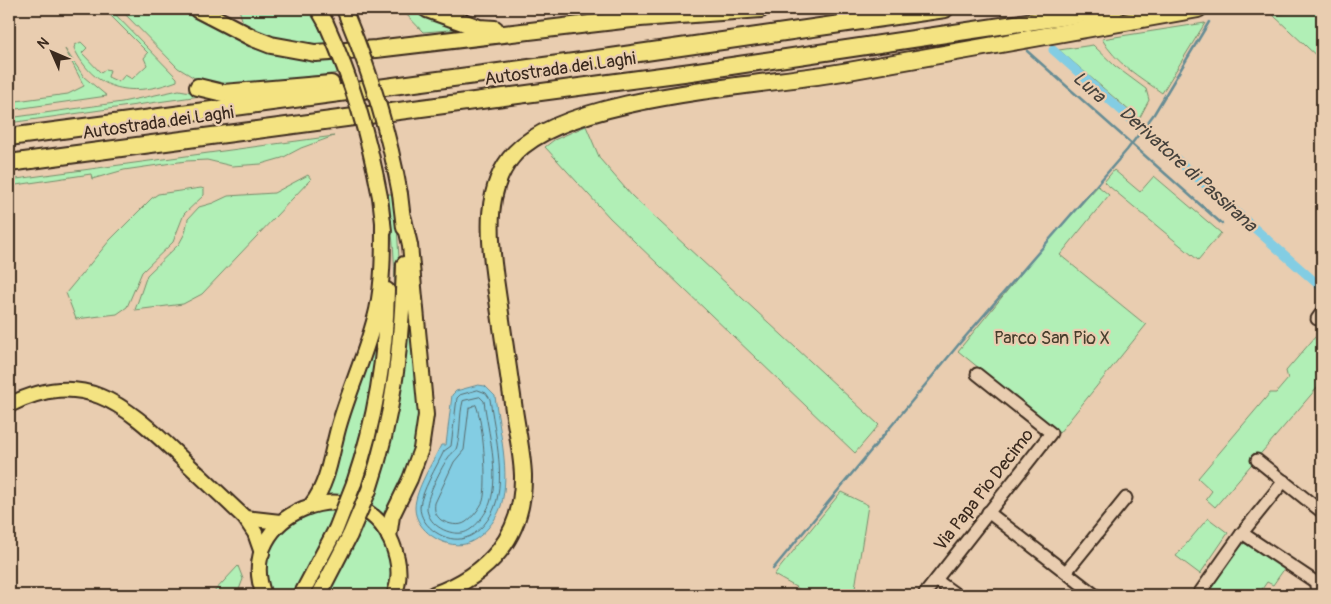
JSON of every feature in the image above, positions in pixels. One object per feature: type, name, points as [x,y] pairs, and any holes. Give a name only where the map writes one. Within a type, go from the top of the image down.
[{"type":"highway","points":[[198,9],[253,38],[303,52],[376,49],[557,27],[761,9]]},
{"type":"highway","points":[[427,9],[478,28],[557,27]]},
{"type":"highway","name":"Autostrada dei Laghi","points":[[9,137],[769,35],[945,9]]},
{"type":"highway","name":"Autostrada dei Laghi","points":[[9,163],[681,73],[1115,9]]},
{"type":"highway","points":[[434,595],[458,586],[485,568],[506,544],[518,514],[523,474],[491,249],[491,210],[504,168],[516,152],[532,139],[552,128],[593,114],[658,99],[817,77],[1198,9]]},
{"type":"highway","points":[[198,87],[223,93],[295,86],[401,84]]},
{"type":"main road","points":[[301,595],[336,529],[354,483],[370,432],[382,364],[387,312],[388,268],[384,223],[364,120],[354,88],[318,9]]},
{"type":"main road","points":[[346,14],[382,110],[400,194],[410,245],[426,416],[421,449],[410,479],[392,516],[390,537]]},
{"type":"main road","points":[[319,595],[350,535],[369,490],[385,437],[395,390],[403,314],[404,219]]},
{"type":"main road","points":[[312,504],[327,477],[341,420],[364,358],[377,310],[382,282],[384,223]]},
{"type":"main road","points":[[9,405],[30,394],[58,389],[78,390],[117,403],[142,421],[244,518],[255,533],[262,553]]},
{"type":"main road","points":[[256,595],[262,553],[269,537],[280,522],[295,511],[312,504],[330,502],[356,508],[378,522],[390,537],[399,571],[394,595]]},
{"type":"main road","points":[[244,518],[280,522]]},
{"type":"main road","points":[[260,572],[264,595]]},
{"type":"street","name":"Via Papa Pio Decimo","points":[[924,595],[1051,433],[977,374]]},
{"type":"street","points":[[1258,460],[1322,512]]},
{"type":"street","points":[[1198,595],[1242,533],[1284,481]]},
{"type":"street","points":[[1066,572],[1126,498]]},
{"type":"street","points":[[988,512],[1095,595]]},
{"type":"street","points":[[1242,533],[1320,581],[1317,591],[1322,595]]},
{"type":"street","points":[[936,580],[957,595]]},
{"type":"green space","points":[[104,9],[110,9],[177,78],[177,81],[146,89],[131,89],[117,87],[104,82],[93,74],[83,63],[74,48],[75,45],[81,42],[87,48],[82,53],[101,73],[106,69],[110,70],[108,77],[119,82],[125,75],[132,79],[147,65],[144,58],[148,53]]},
{"type":"green space","points":[[120,9],[188,9],[226,31],[333,57],[339,73],[266,82],[208,86],[178,68]]},
{"type":"green space","points":[[239,9],[312,9],[329,47],[313,48],[245,30]]},
{"type":"green space","points":[[390,9],[421,9],[475,28],[423,32],[404,12]]},
{"type":"green space","points":[[1322,9],[1322,61],[1273,15]]},
{"type":"green space","points":[[1205,23],[1162,93],[1121,62],[1107,48],[1102,39]]},
{"type":"green space","points":[[1093,45],[1115,66],[1146,89],[1149,100],[1139,119],[1059,50]]},
{"type":"green space","points":[[65,49],[84,77],[107,96],[9,110],[9,102],[68,94],[84,86]]},
{"type":"green space","points":[[179,90],[197,93],[200,96],[9,123],[9,118],[122,102]]},
{"type":"green space","points":[[586,126],[600,159],[632,196],[879,425],[855,453],[610,218],[545,147],[554,140]]},
{"type":"green space","points":[[334,136],[301,148],[282,158],[261,164],[232,166],[207,160],[186,161],[124,170],[92,179],[91,174],[9,186],[9,180]]},
{"type":"green space","points":[[1114,170],[1140,192],[1154,176],[1221,233],[1198,260],[1104,182]]},
{"type":"green space","points":[[308,175],[311,179],[202,294],[183,304],[135,310],[147,275],[179,244],[185,233],[188,219],[199,207],[228,196],[274,193]]},
{"type":"green space","name":"Parco San Pio X","points":[[1098,186],[1109,195],[1060,255],[1146,325],[1059,433],[958,351],[1046,243]]},
{"type":"green space","points":[[204,189],[204,195],[184,214],[173,242],[142,272],[127,307],[117,314],[76,319],[66,293],[110,240],[158,194]]},
{"type":"green space","points":[[386,194],[392,194],[396,212],[400,273],[389,399],[365,486],[359,483],[380,413],[387,377],[395,303],[392,230]]},
{"type":"green space","points":[[409,308],[420,420],[414,452],[386,522],[369,510],[376,493],[374,491],[398,401],[408,332]]},
{"type":"green space","points":[[381,315],[372,407],[341,498],[324,497]]},
{"type":"green space","points":[[1322,329],[1322,382],[1215,507],[1206,499],[1212,491],[1198,478],[1270,393],[1276,393],[1288,379],[1286,371]]},
{"type":"green space","points":[[841,492],[868,505],[854,595],[810,595],[774,575]]},
{"type":"green space","points":[[337,507],[329,526],[332,527],[297,595],[269,595],[265,565],[273,539],[296,516]]},
{"type":"green space","points":[[1208,518],[1228,533],[1200,574],[1176,556]]},
{"type":"green space","points":[[365,520],[379,536],[389,554],[392,574],[391,585],[387,595],[326,595]]},
{"type":"green space","points":[[1244,543],[1285,568],[1273,585],[1267,582],[1258,595],[1202,595]]},
{"type":"green space","points":[[238,566],[243,579],[237,595],[211,595]]},
{"type":"water","points":[[478,385],[485,386],[495,396],[505,465],[504,493],[499,512],[492,524],[482,534],[465,544],[448,544],[432,536],[420,524],[416,516],[416,501],[421,485],[441,445],[446,445],[452,395],[456,391]]},
{"type":"waterway","points":[[773,569],[959,344],[1127,150],[1154,114],[1209,22]]},
{"type":"waterway","name":"Derivatore di Passirana","points":[[1053,50],[1322,288]]},
{"type":"waterway","name":"Lura","points":[[1027,51],[1222,224]]}]
